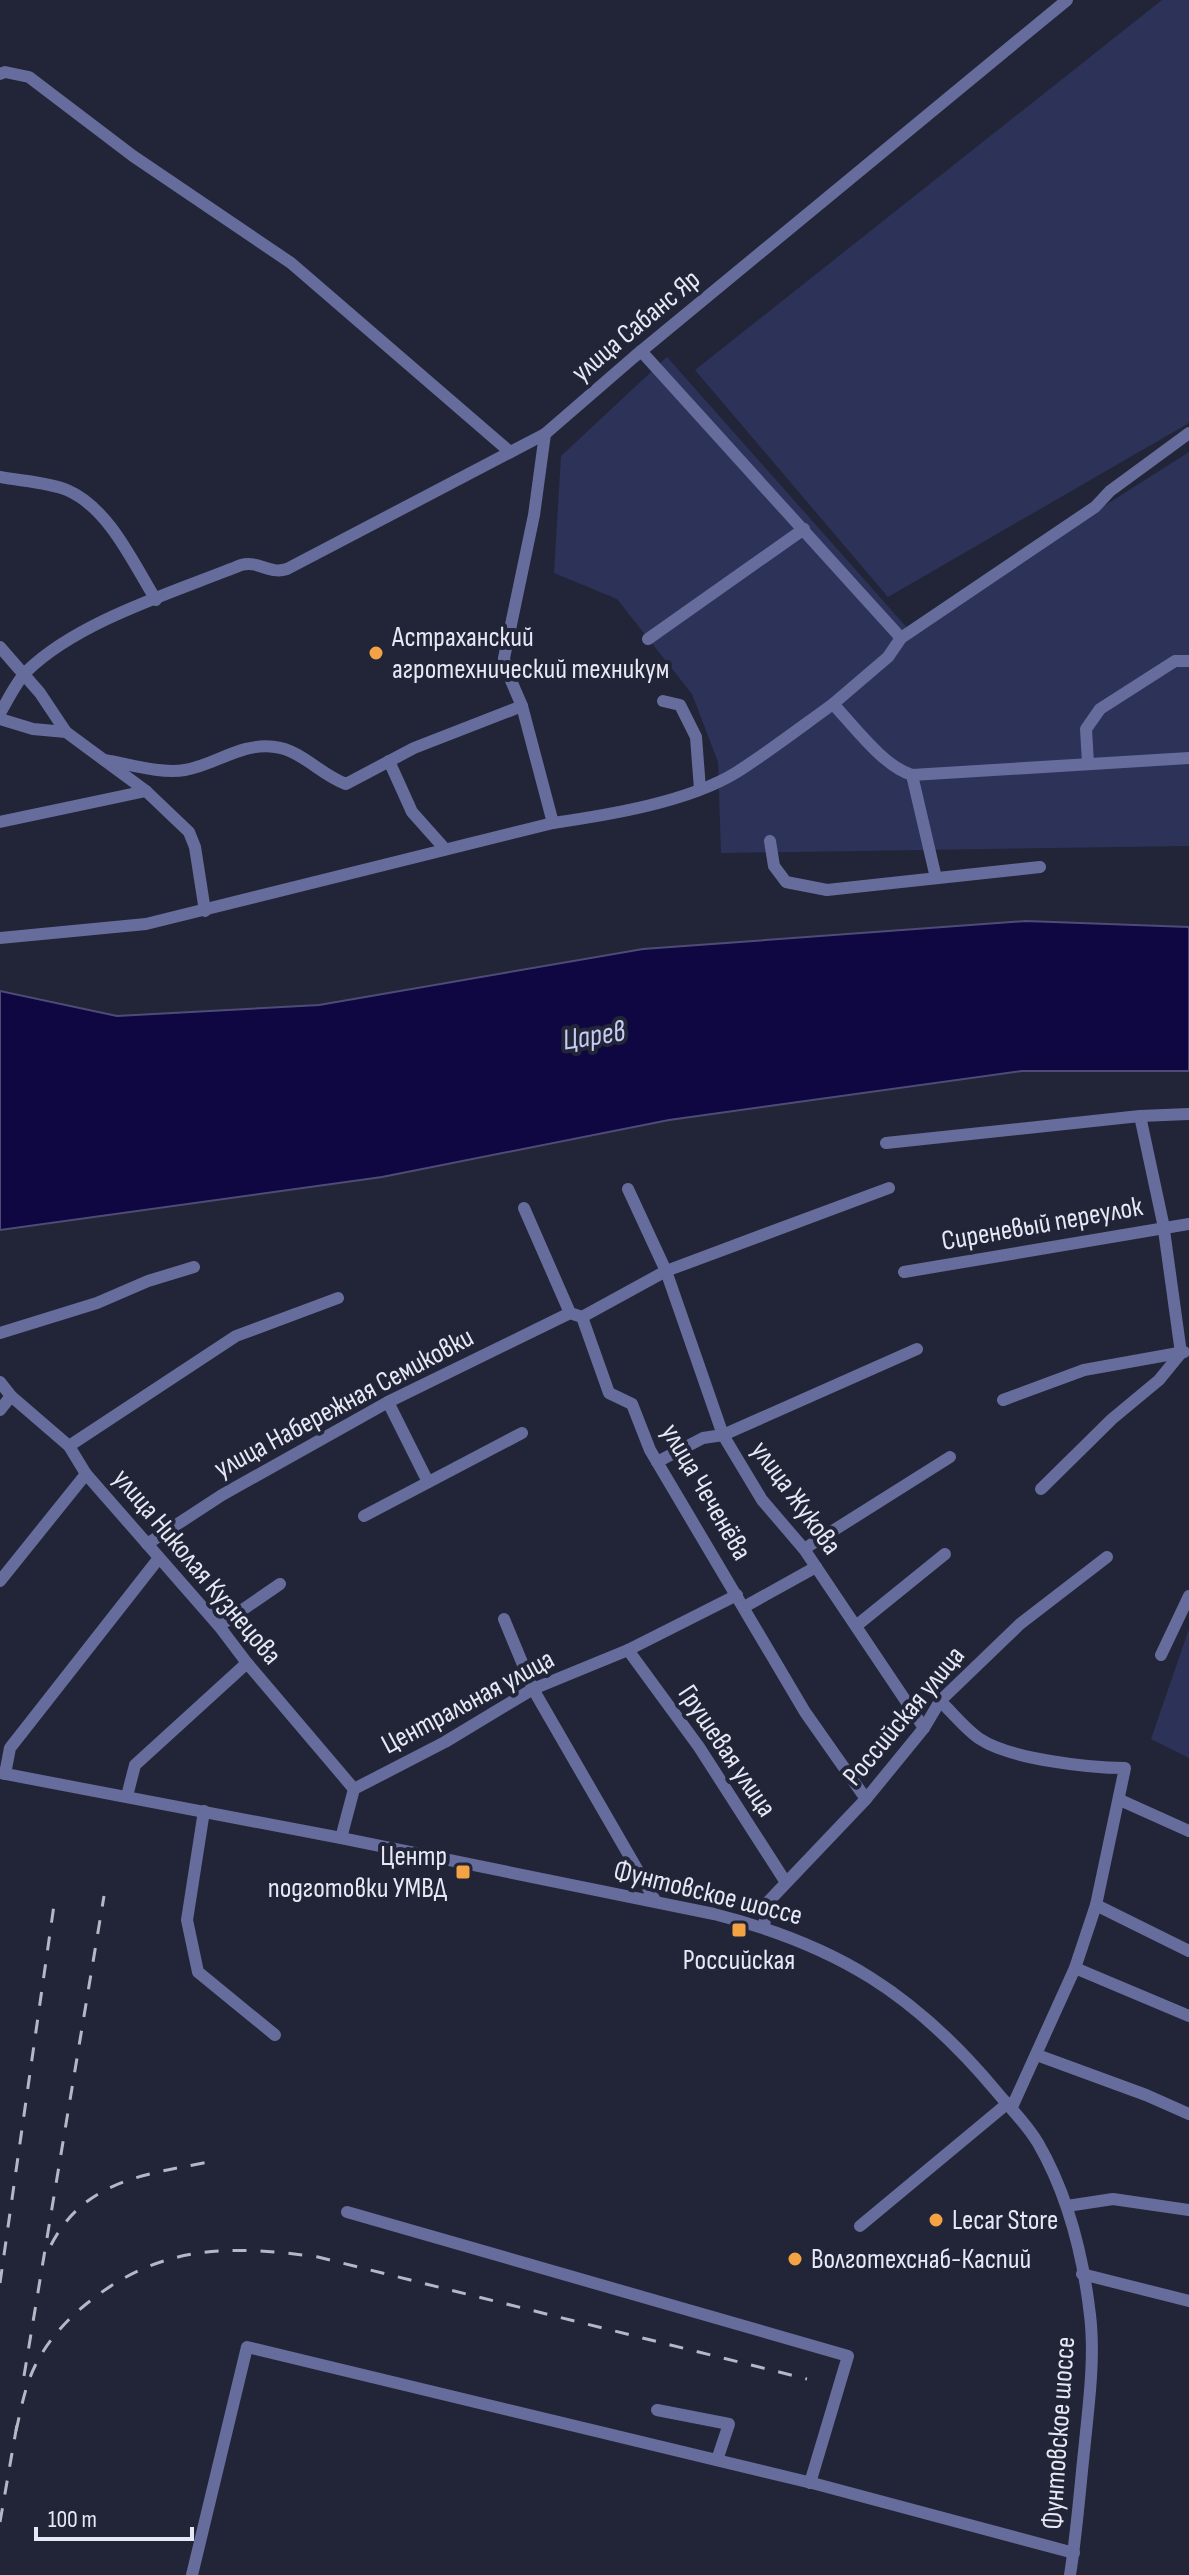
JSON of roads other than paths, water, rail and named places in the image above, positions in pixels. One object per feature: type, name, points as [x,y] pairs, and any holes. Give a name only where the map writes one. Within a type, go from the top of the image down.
[{"type":"street","name":"улица Сабанс Яр","points":[[0,713],[24,674],[53,647],[89,627],[251,562],[277,572],[287,569],[545,434],[641,351],[1067,0]]},
{"type":"street","points":[[0,74],[5,72],[29,77],[133,156],[291,263],[510,452]]},
{"type":"street","points":[[641,351],[901,638]]},
{"type":"street","points":[[0,938],[146,924],[553,823],[621,813],[700,789],[735,773],[833,704],[888,657],[901,638],[1095,507],[1110,491],[1189,433]]},
{"type":"street","points":[[545,434],[534,515],[505,648],[506,669],[522,706],[553,823]]},
{"type":"street","points":[[0,477],[67,490],[86,502],[104,519],[156,600]]},
{"type":"street","points":[[648,639],[804,529]]},
{"type":"street","points":[[0,647],[66,732],[146,791],[189,832],[195,847],[205,911]]},
{"type":"street","points":[[1088,763],[1086,729],[1100,709],[1175,661],[1189,661]]},
{"type":"street","points":[[663,701],[680,705],[687,715],[696,737],[700,789]]},
{"type":"street","points":[[833,704],[888,761],[912,775],[1189,758]]},
{"type":"street","points":[[104,760],[172,771],[194,768],[241,749],[277,747],[291,751],[346,784],[414,748],[522,706]]},
{"type":"street","points":[[0,719],[33,729],[66,732]]},
{"type":"street","points":[[389,761],[412,812],[445,849]]},
{"type":"street","points":[[912,775],[936,878]]},
{"type":"street","points":[[0,822],[146,791]]},
{"type":"street","points":[[770,841],[774,866],[786,882],[827,890],[1040,867]]},
{"type":"street","points":[[886,1143],[1140,1116],[1189,1114]]},
{"type":"street","points":[[1140,1116],[1164,1227],[1185,1352]]},
{"type":"street","name":"улица Набережная Семиковки","points":[[147,1544],[222,1495],[388,1402],[666,1271],[889,1188]]},
{"type":"street","name":"улица Жукова","points":[[628,1189],[666,1271],[723,1435],[762,1500],[804,1549],[924,1728]]},
{"type":"street","name":"улица Чеченёва","points":[[524,1208],[576,1315],[609,1393],[632,1404],[657,1462],[805,1712],[866,1799]]},
{"type":"street","name":"Сиреневый переулок","points":[[904,1272],[1189,1224]]},
{"type":"street","points":[[0,1333],[97,1303],[148,1281],[194,1267]]},
{"type":"street","points":[[69,1446],[236,1336],[338,1298]]},
{"type":"street","points":[[657,1462],[703,1438],[723,1435],[917,1349]]},
{"type":"street","points":[[1003,1400],[1084,1370],[1185,1352]]},
{"type":"street","points":[[1041,1489],[1185,1352]]},
{"type":"street","name":"улица Николая Кузнецова","points":[[0,1382],[11,1396],[69,1446],[86,1474],[219,1626],[354,1789]]},
{"type":"street","points":[[0,1410],[11,1396]]},
{"type":"street","points":[[388,1402],[428,1482]]},
{"type":"street","points":[[364,1516],[522,1433]]},
{"type":"street","points":[[804,1549],[950,1457]]},
{"type":"street","points":[[0,1581],[86,1474]]},
{"type":"street","points":[[856,1626],[945,1554]]},
{"type":"street","name":"Российская улица","points":[[764,1927],[767,1903],[866,1799],[924,1728],[940,1701],[1020,1624],[1107,1557]]},
{"type":"street","points":[[3,1774],[10,1748],[159,1558]]},
{"type":"street","points":[[744,1607],[816,1567]]},
{"type":"street","points":[[219,1626],[280,1584]]},
{"type":"street","name":"Центральная улица","points":[[354,1789],[445,1742],[533,1689],[628,1650],[737,1595]]},
{"type":"street","points":[[1161,1655],[1189,1596]]},
{"type":"street","points":[[504,1619],[533,1689],[656,1902]]},
{"type":"street","name":"Грушевая улица","points":[[628,1650],[699,1747],[785,1881]]},
{"type":"street","points":[[127,1796],[135,1765],[247,1663]]},
{"type":"street","points":[[860,2226],[1010,2105],[1037,2055],[1075,1968],[1096,1905],[1125,1768],[1092,1768],[1023,1755],[981,1740],[940,1701]]},
{"type":"street","name":"Фунтовское шоссе","points":[[3,1774],[341,1838],[764,1927],[825,1950],[897,1993],[943,2033],[1010,2105],[1038,2143],[1067,2206],[1079,2245],[1091,2316],[1091,2384],[1070,2575]]},
{"type":"street","points":[[341,1838],[354,1789]]},
{"type":"street","points":[[1120,1800],[1189,1831]]},
{"type":"street","points":[[204,1811],[187,1920],[198,1972],[275,2035]]},
{"type":"street","points":[[1096,1905],[1189,1951]]},
{"type":"street","points":[[1075,1968],[1189,2016]]},
{"type":"street","points":[[1037,2055],[1189,2114]]},
{"type":"street","points":[[1067,2206],[1113,2199],[1189,2210]]},
{"type":"street","points":[[347,2212],[848,2356],[810,2483]]},
{"type":"street","points":[[1082,2274],[1189,2301]]},
{"type":"street","points":[[192,2575],[247,2347],[810,2483],[1074,2553]]},
{"type":"street","points":[[657,2410],[729,2424],[717,2460]]},
{"type":"water","name":"Царев","points":[[1026,921],[1189,927],[1189,1071],[1022,1071],[669,1120],[382,1177],[0,1230],[0,991],[117,1016],[319,1005],[643,949]]},
{"type":"railway","points":[[24,2376],[104,1896]]},
{"type":"railway","points":[[0,2283],[54,1905]]},
{"type":"railway","points":[[51,2245],[65,2223],[100,2193],[142,2176],[214,2161]]},
{"type":"railway","points":[[16,2431],[26,2390],[40,2357],[59,2330],[82,2308],[117,2282],[144,2268],[198,2253],[227,2251],[318,2257],[807,2379]]},
{"type":"railway","points":[[0,2522],[18,2419]]},
{"type":"place","name":"Астраханский агротехнический техникум","points":[[376,653]]},
{"type":"place","name":"Центр подготовки УМВД","points":[[463,1872]]},
{"type":"place","name":"Российская","points":[[739,1930]]},
{"type":"place","name":"Lecar Store","points":[[936,2220]]},
{"type":"place","name":"Волготехснаб-Каспий","points":[[795,2259]]}]
